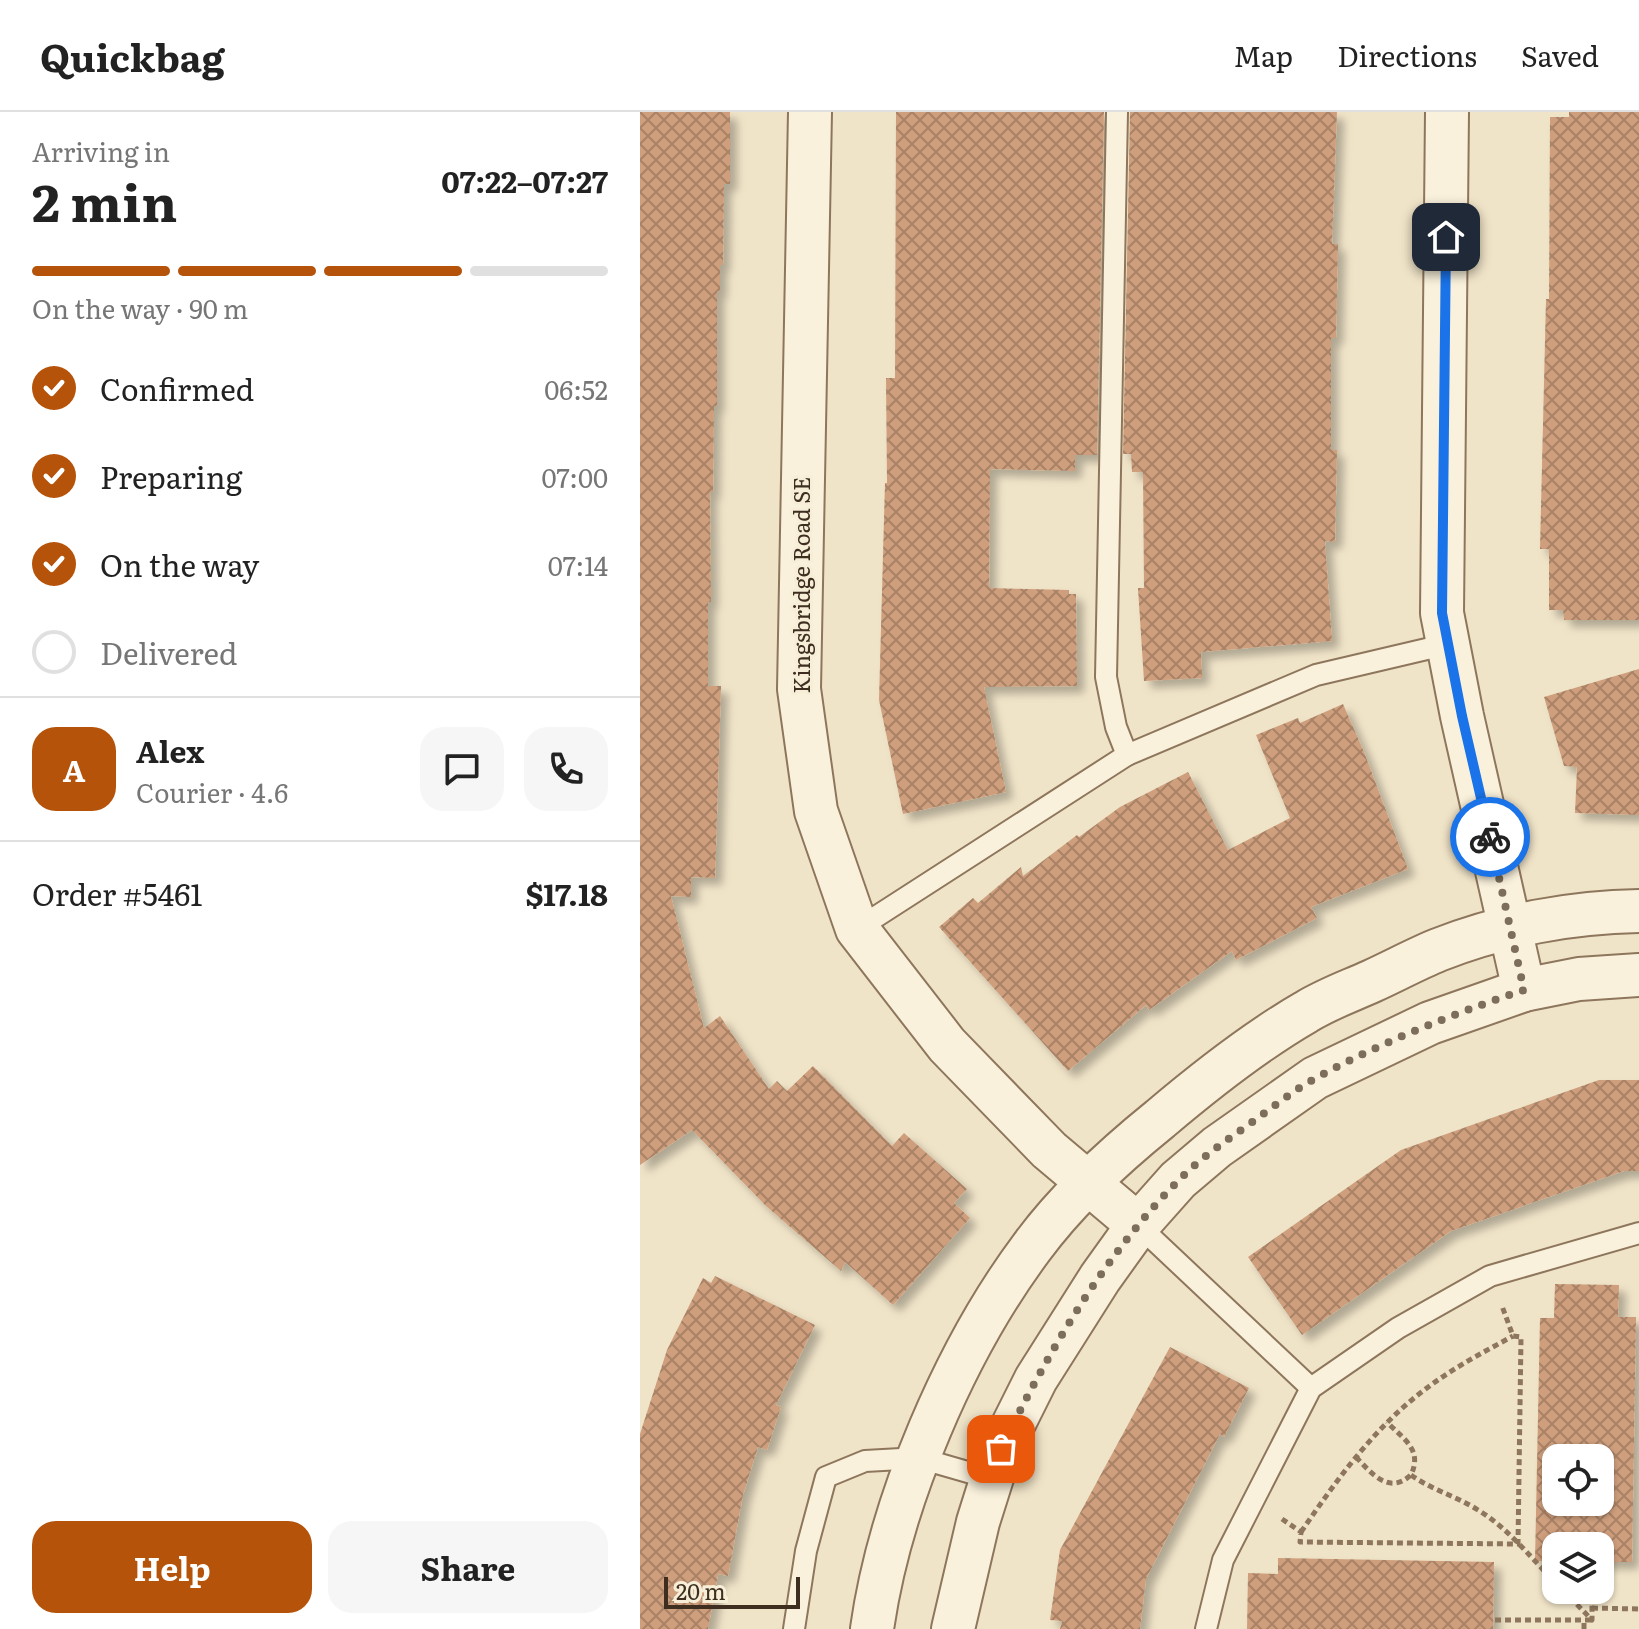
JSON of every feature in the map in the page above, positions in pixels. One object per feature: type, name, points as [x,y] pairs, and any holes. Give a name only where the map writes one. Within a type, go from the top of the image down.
[{"type":"street","name":"Kingsbridge Road SE","points":[[810,112],[799,689],[816,811],[857,929],[947,1045],[1049,1150],[1138,1225]]},
{"type":"street","points":[[1447,112],[1442,613],[1524,990]]},
{"type":"street","points":[[872,1629],[877,1591],[900,1510],[919,1458],[970,1342],[1031,1248],[1087,1183],[1211,1076],[1307,1011],[1440,949],[1511,928],[1572,915],[1639,911]]},
{"type":"street","points":[[953,1629],[958,1597],[1001,1449],[1036,1379],[1100,1278],[1138,1225],[1178,1180],[1217,1147],[1315,1078],[1430,1023],[1524,990],[1579,979],[1639,975]]},
{"type":"lane","points":[[1117,112],[1106,677],[1116,727],[1127,755]]},
{"type":"lane","points":[[857,929],[1127,755],[1316,675],[1448,644]]},
{"type":"lane","points":[[1138,1225],[1311,1388]]},
{"type":"lane","points":[[1206,1629],[1223,1560],[1311,1388],[1398,1328],[1490,1276],[1639,1233]]},
{"type":"lane","points":[[794,1629],[806,1551],[826,1477],[865,1461],[919,1458],[992,1479]]},
{"type":"path","points":[[1490,1276],[1513,1336]]},
{"type":"path","points":[[1513,1336],[1521,1337],[1518,1544],[1300,1542],[1301,1532],[1356,1457],[1387,1422],[1451,1371],[1513,1336]]},
{"type":"path","points":[[1356,1457],[1382,1482],[1394,1484],[1411,1475],[1416,1457],[1413,1447],[1387,1422]]},
{"type":"path","points":[[1411,1475],[1479,1511],[1542,1569]]},
{"type":"path","points":[[1253,1500],[1301,1532]]},
{"type":"path","points":[[1577,1604],[1592,1620]]},
{"type":"path","points":[[1592,1604],[1592,1620]]},
{"type":"path","points":[[1592,1608],[1639,1609]]},
{"type":"path","points":[[1495,1620],[1592,1620]]},
{"type":"path","points":[[1584,1620],[1584,1629]]},
{"type":"building","points":[[640,112],[730,112],[730,184],[724,184],[723,265],[720,265],[720,291],[717,291],[717,406],[714,406],[713,492],[710,492],[708,686],[721,686],[715,878],[691,877],[691,897],[671,896],[704,1028],[720,1016],[769,1089],[777,1081],[787,1091],[813,1066],[892,1146],[904,1133],[967,1189],[954,1203],[970,1218],[893,1305],[845,1262],[841,1271],[766,1206],[692,1130],[640,1165]]},
{"type":"building","points":[[896,112],[1104,112],[1097,455],[1075,455],[1075,471],[990,469],[989,588],[1069,590],[1069,594],[1076,594],[1077,686],[984,687],[1006,792],[903,814],[879,700],[887,483],[886,378],[895,378]]},
{"type":"building","points":[[1130,112],[1337,112],[1332,244],[1338,244],[1336,338],[1331,338],[1331,450],[1337,450],[1335,542],[1325,541],[1332,641],[1201,652],[1202,678],[1144,681],[1138,588],[1144,588],[1143,472],[1132,472],[1131,454],[1123,454]]},
{"type":"building","points":[[1569,112],[1639,112],[1639,620],[1564,620],[1563,610],[1549,610],[1549,549],[1540,549],[1546,299],[1549,299],[1550,117],[1569,117]]},
{"type":"building","points":[[1639,669],[1639,815],[1575,813],[1577,767],[1564,766],[1544,697]]},
{"type":"building","points":[[1343,704],[1408,869],[1311,907],[1317,918],[1236,960],[1232,951],[1149,1010],[1146,1005],[1068,1071],[939,927],[973,898],[978,903],[1021,867],[1023,876],[1120,807],[1188,772],[1228,850],[1290,818],[1256,735],[1298,718],[1300,723]]},
{"type":"building","points":[[1599,1080],[1639,1080],[1639,1171],[1624,1171],[1451,1231],[1302,1335],[1248,1257],[1401,1150]]},
{"type":"building","points":[[715,1276],[815,1325],[776,1405],[781,1407],[767,1450],[758,1447],[743,1495],[728,1576],[718,1574],[708,1629],[640,1629],[640,1434],[667,1350],[703,1278],[711,1283]]},
{"type":"building","points":[[1555,1284],[1619,1285],[1618,1317],[1636,1317],[1632,1562],[1614,1562],[1614,1532],[1542,1532],[1542,1561],[1535,1561],[1540,1318],[1554,1318]]},
{"type":"building","points":[[1170,1347],[1249,1388],[1224,1437],[1220,1434],[1146,1579],[1140,1629],[1060,1629],[1062,1621],[1050,1620],[1060,1550]]},
{"type":"building","points":[[1278,1558],[1494,1562],[1493,1629],[1247,1629],[1248,1573],[1278,1574]]},
{"type":"way so far","points":[[1001,1449],[1036,1379],[1100,1278],[1138,1225],[1178,1180],[1217,1147],[1315,1078],[1430,1023],[1524,990],[1490,837]]},
{"type":"route","points":[[1446,237],[1442,613],[1490,837]]}]
